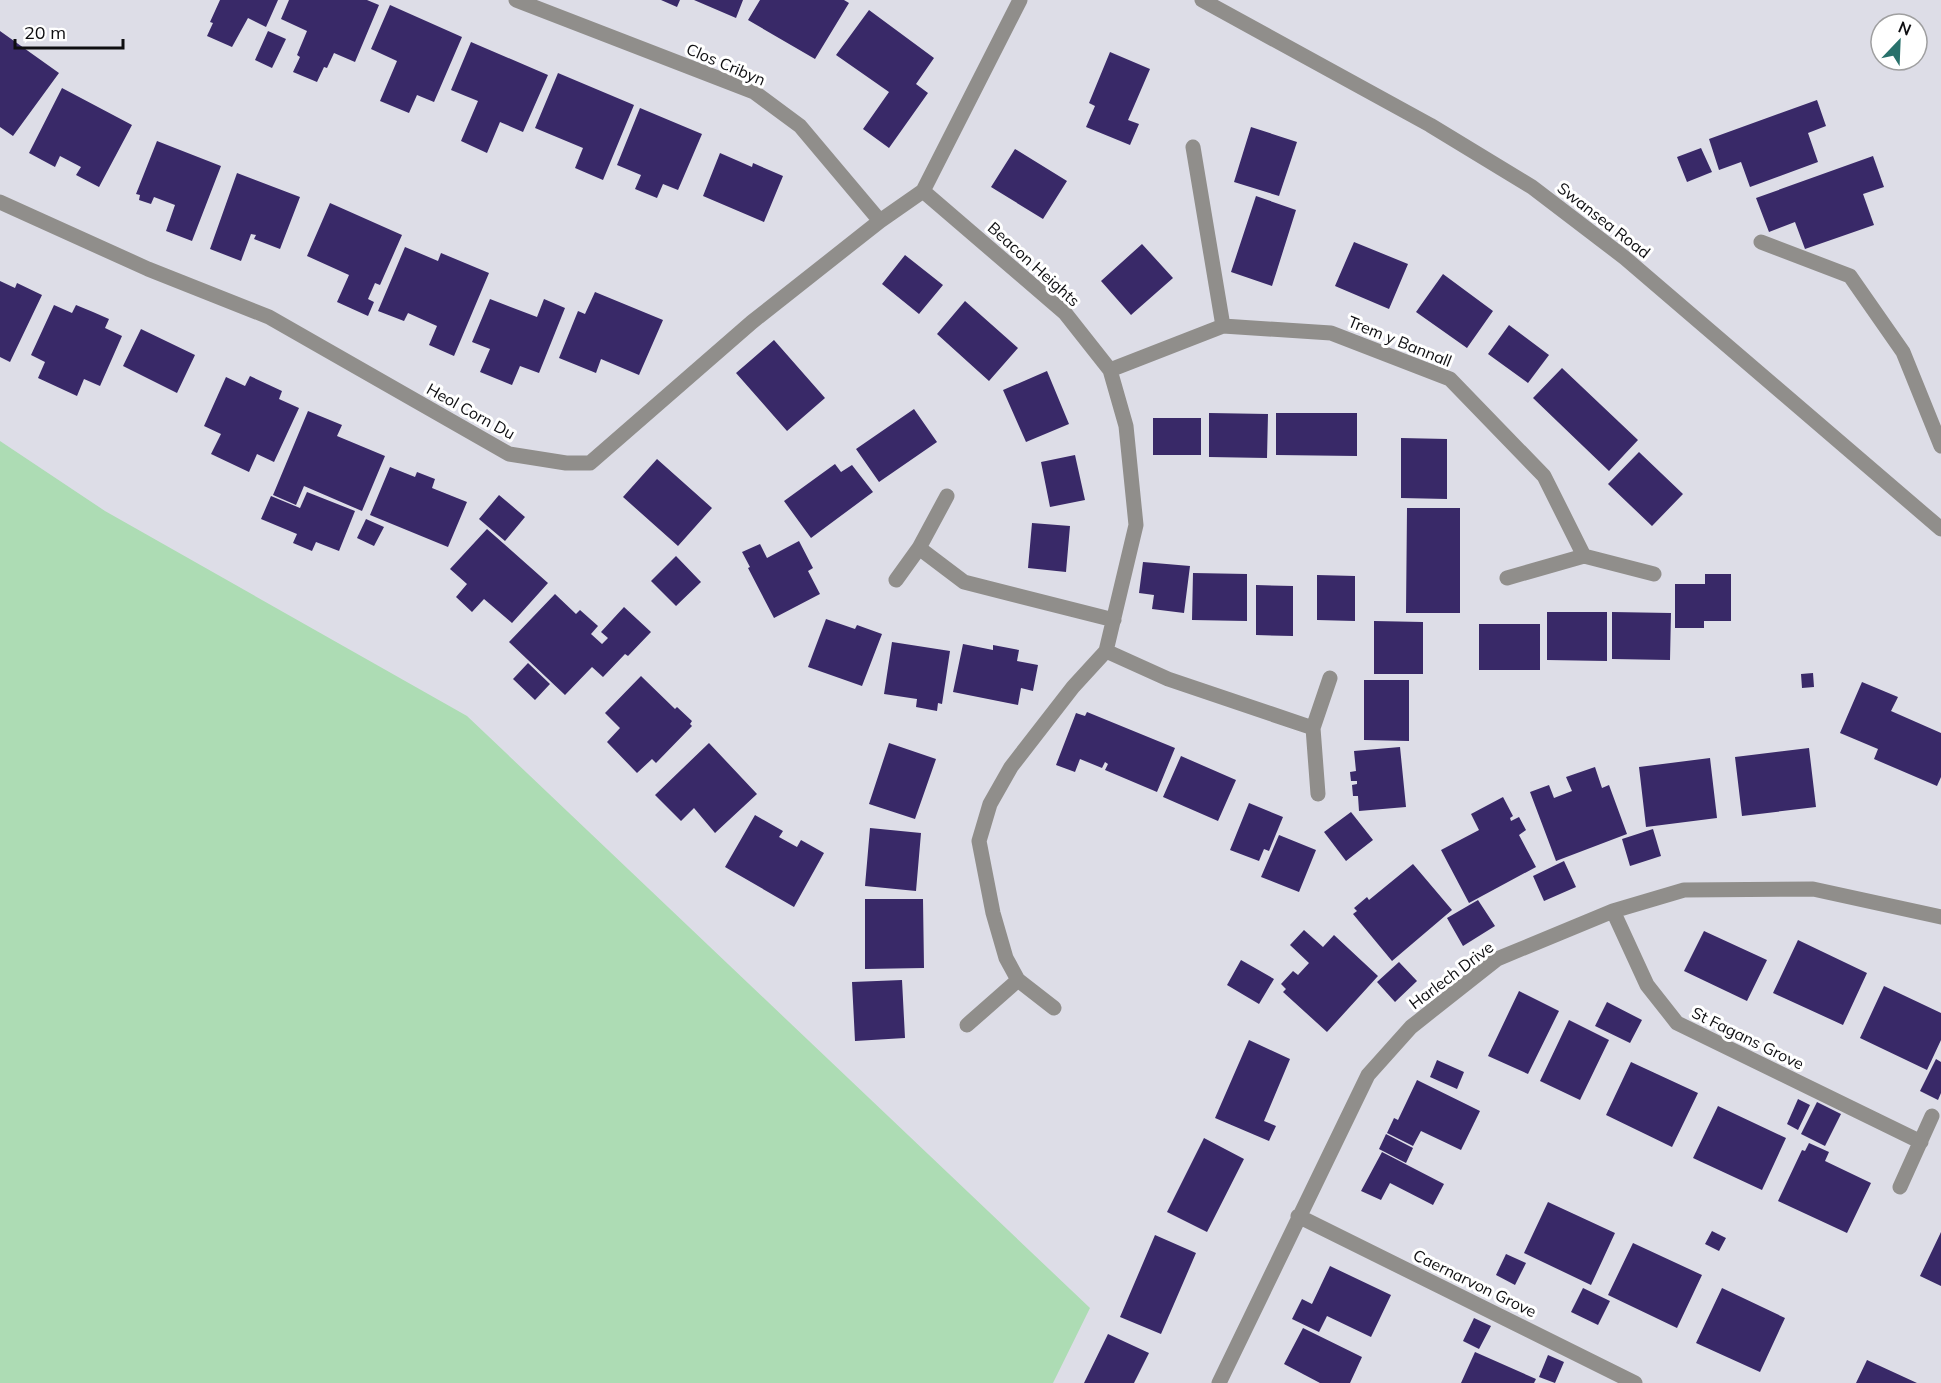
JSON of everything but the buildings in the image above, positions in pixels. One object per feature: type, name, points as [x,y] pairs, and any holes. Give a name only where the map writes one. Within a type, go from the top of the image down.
[{"type":"street","name":"Clos Cribyn","points":[[516,0],[754,92],[800,126],[880,221]]},
{"type":"street","points":[[880,221],[923,191],[1020,0]]},
{"type":"street","name":"Swansea Road","points":[[1202,0],[1430,125],[1532,187],[1634,266],[1941,529]]},
{"type":"street","points":[[1193,147],[1223,326]]},
{"type":"street","name":"Beacon Heights","points":[[923,191],[1065,313],[1110,370],[1126,426],[1136,525],[1106,651],[1073,687],[1011,767],[990,804],[979,841],[1006,958],[1018,980],[1054,1008]]},
{"type":"street","name":"Heol Corn Du","points":[[0,202],[148,269],[269,317],[509,454],[566,463],[590,463],[752,322],[880,221]]},
{"type":"street","points":[[1761,242],[1850,276],[1904,352],[1941,446]]},
{"type":"street","name":"Trem y Bannall","points":[[1110,370],[1223,326],[1331,333],[1450,379],[1544,476],[1584,556]]},
{"type":"street","points":[[896,579],[919,548],[947,496]]},
{"type":"street","points":[[919,548],[964,582],[1114,620]]},
{"type":"street","points":[[1507,578],[1584,556],[1654,574]]},
{"type":"street","points":[[1106,651],[1168,679],[1313,728]]},
{"type":"street","points":[[1318,794],[1313,728],[1330,678]]},
{"type":"street","name":"Harlech Drive","points":[[1219,1383],[1368,1075],[1411,1027],[1497,959],[1612,911],[1684,890],[1813,888],[1941,917]]},
{"type":"street","name":"St Fagans Grove","points":[[1612,911],[1647,985],[1677,1023],[1921,1142]]},
{"type":"street","points":[[967,1025],[1018,980]]},
{"type":"street","points":[[1900,1187],[1932,1116]]},
{"type":"street","name":"Caernarvon Grove","points":[[1298,1216],[1635,1383]]},
{"type":"green space","points":[[0,441],[105,511],[467,716],[1090,1308],[1053,1383],[0,1383]]}]
